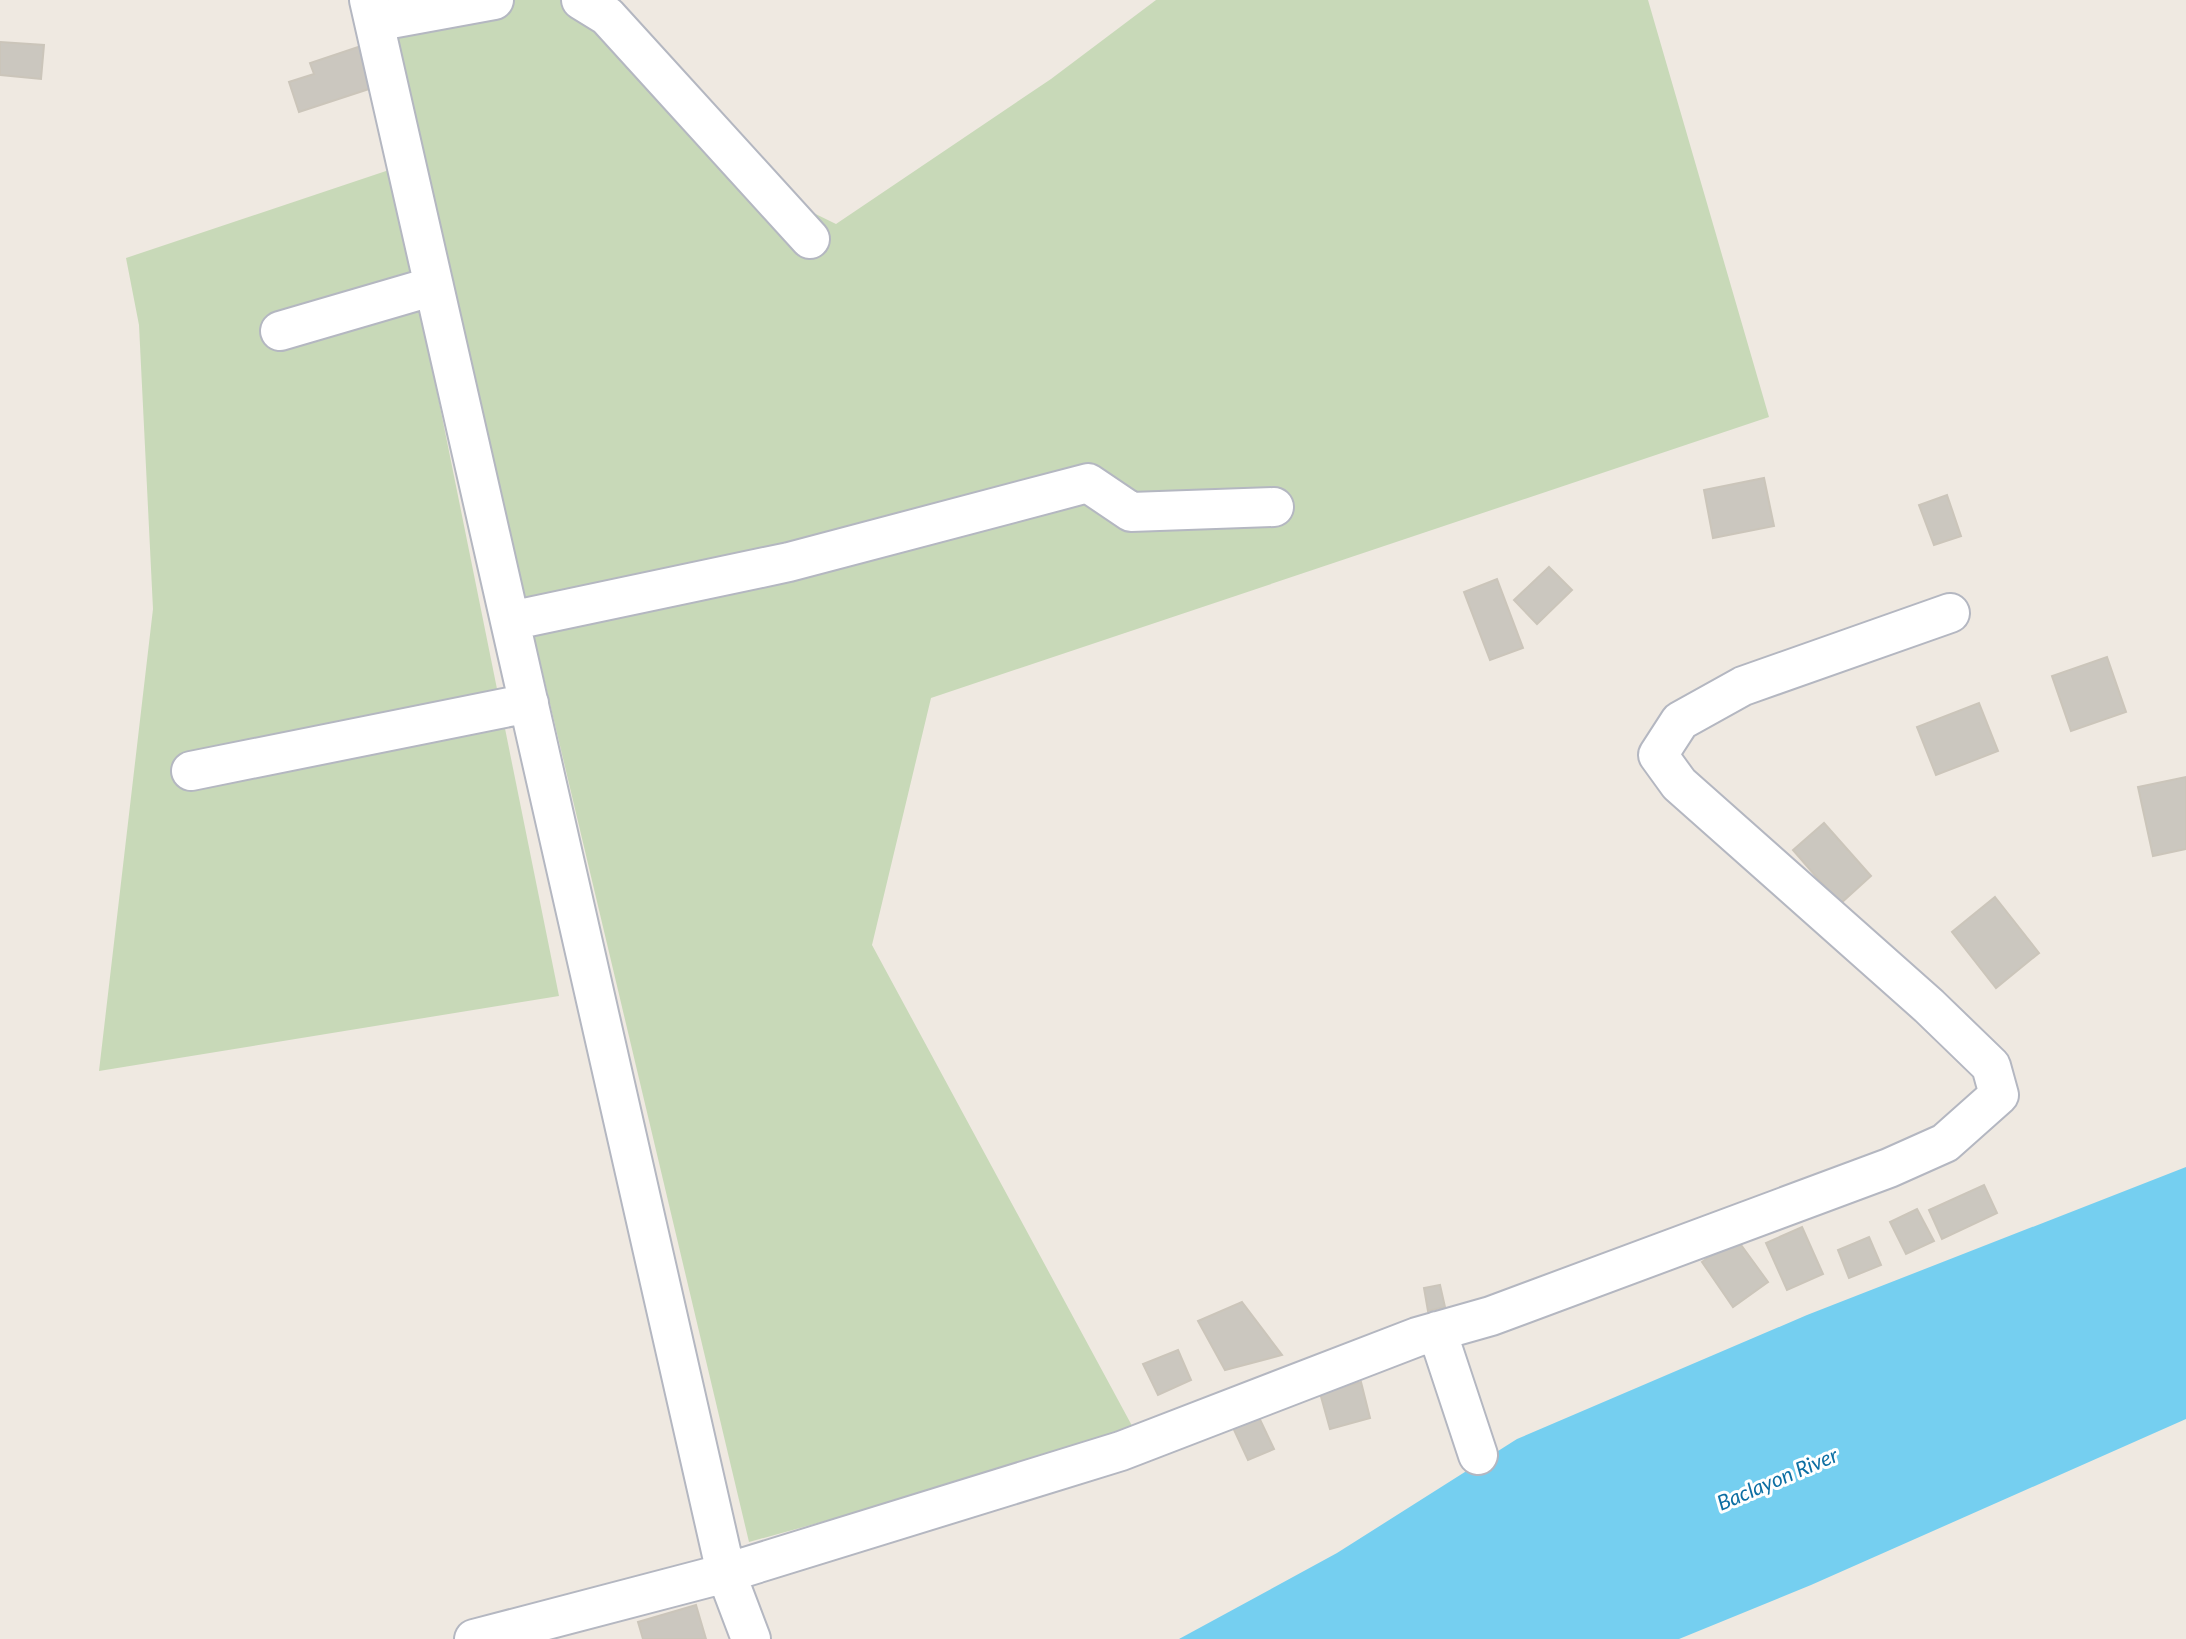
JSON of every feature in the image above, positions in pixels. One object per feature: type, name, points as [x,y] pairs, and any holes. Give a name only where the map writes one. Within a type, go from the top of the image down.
[{"type":"street","points":[[494,0],[371,11],[726,1573],[751,1639]]},
{"type":"street","points":[[581,0],[607,16],[810,239]]},
{"type":"street","points":[[280,331],[434,286]]},
{"type":"street","points":[[510,621],[789,562],[1088,483],[1131,512],[1273,507]]},
{"type":"street","points":[[474,1639],[726,1573],[1121,1451],[1437,1331],[1491,1316],[1889,1168],[1945,1143],[1999,1095],[1991,1066],[1679,784],[1658,755],[1680,721],[1743,686],[1950,612]]},
{"type":"street","points":[[191,771],[529,703]]},
{"type":"street","points":[[1437,1331],[1478,1455]]},
{"type":"green space","points":[[383,0],[601,0],[787,200],[836,224],[1051,79],[1156,0],[1648,0],[1769,417],[931,698],[872,945],[1137,1435],[749,1542]]},
{"type":"green space","points":[[392,169],[559,996],[99,1071],[153,609],[139,325],[126,258]]},
{"type":"water","name":"Baclayon River","points":[[2186,1167],[2186,1419],[1811,1585],[1679,1639],[1179,1639],[1337,1553],[1517,1439],[1807,1315]]},
{"type":"building","points":[[0,42],[44,45],[41,79],[0,75]]},
{"type":"building","points":[[367,44],[381,85],[299,112],[289,82],[314,74],[310,63]]},
{"type":"building","points":[[1764,478],[1774,526],[1713,538],[1704,490]]},
{"type":"building","points":[[1947,495],[1961,536],[1934,545],[1919,505]]},
{"type":"building","points":[[1549,567],[1572,590],[1537,624],[1514,600]]},
{"type":"building","points":[[1497,579],[1523,648],[1490,660],[1464,592]]},
{"type":"building","points":[[2107,657],[2126,712],[2071,731],[2052,676]]},
{"type":"building","points":[[1979,703],[1998,751],[1936,775],[1917,727]]},
{"type":"building","points":[[2186,777],[2186,849],[2153,856],[2138,787]]},
{"type":"building","points":[[1824,823],[1871,876],[1840,904],[1793,850]]},
{"type":"building","points":[[1995,897],[2039,953],[1996,988],[1952,932]]},
{"type":"building","points":[[1984,1185],[1997,1213],[1942,1239],[1929,1210]]},
{"type":"building","points":[[1917,1209],[1934,1241],[1906,1254],[1890,1222]]},
{"type":"building","points":[[1802,1227],[1823,1274],[1787,1290],[1766,1243]]},
{"type":"building","points":[[1869,1237],[1881,1265],[1849,1278],[1838,1250]]},
{"type":"building","points":[[1736,1238],[1768,1282],[1733,1307],[1702,1262]]},
{"type":"building","points":[[1440,1285],[1445,1307],[1428,1311],[1424,1288]]},
{"type":"building","points":[[1242,1302],[1282,1355],[1225,1370],[1198,1321]]},
{"type":"building","points":[[1178,1350],[1191,1380],[1158,1395],[1143,1364]]},
{"type":"building","points":[[1361,1382],[1370,1418],[1330,1429],[1320,1393]]},
{"type":"building","points":[[1254,1407],[1274,1449],[1248,1460],[1229,1419]]},
{"type":"building","points":[[696,1605],[706,1639],[643,1639],[638,1622]]}]
